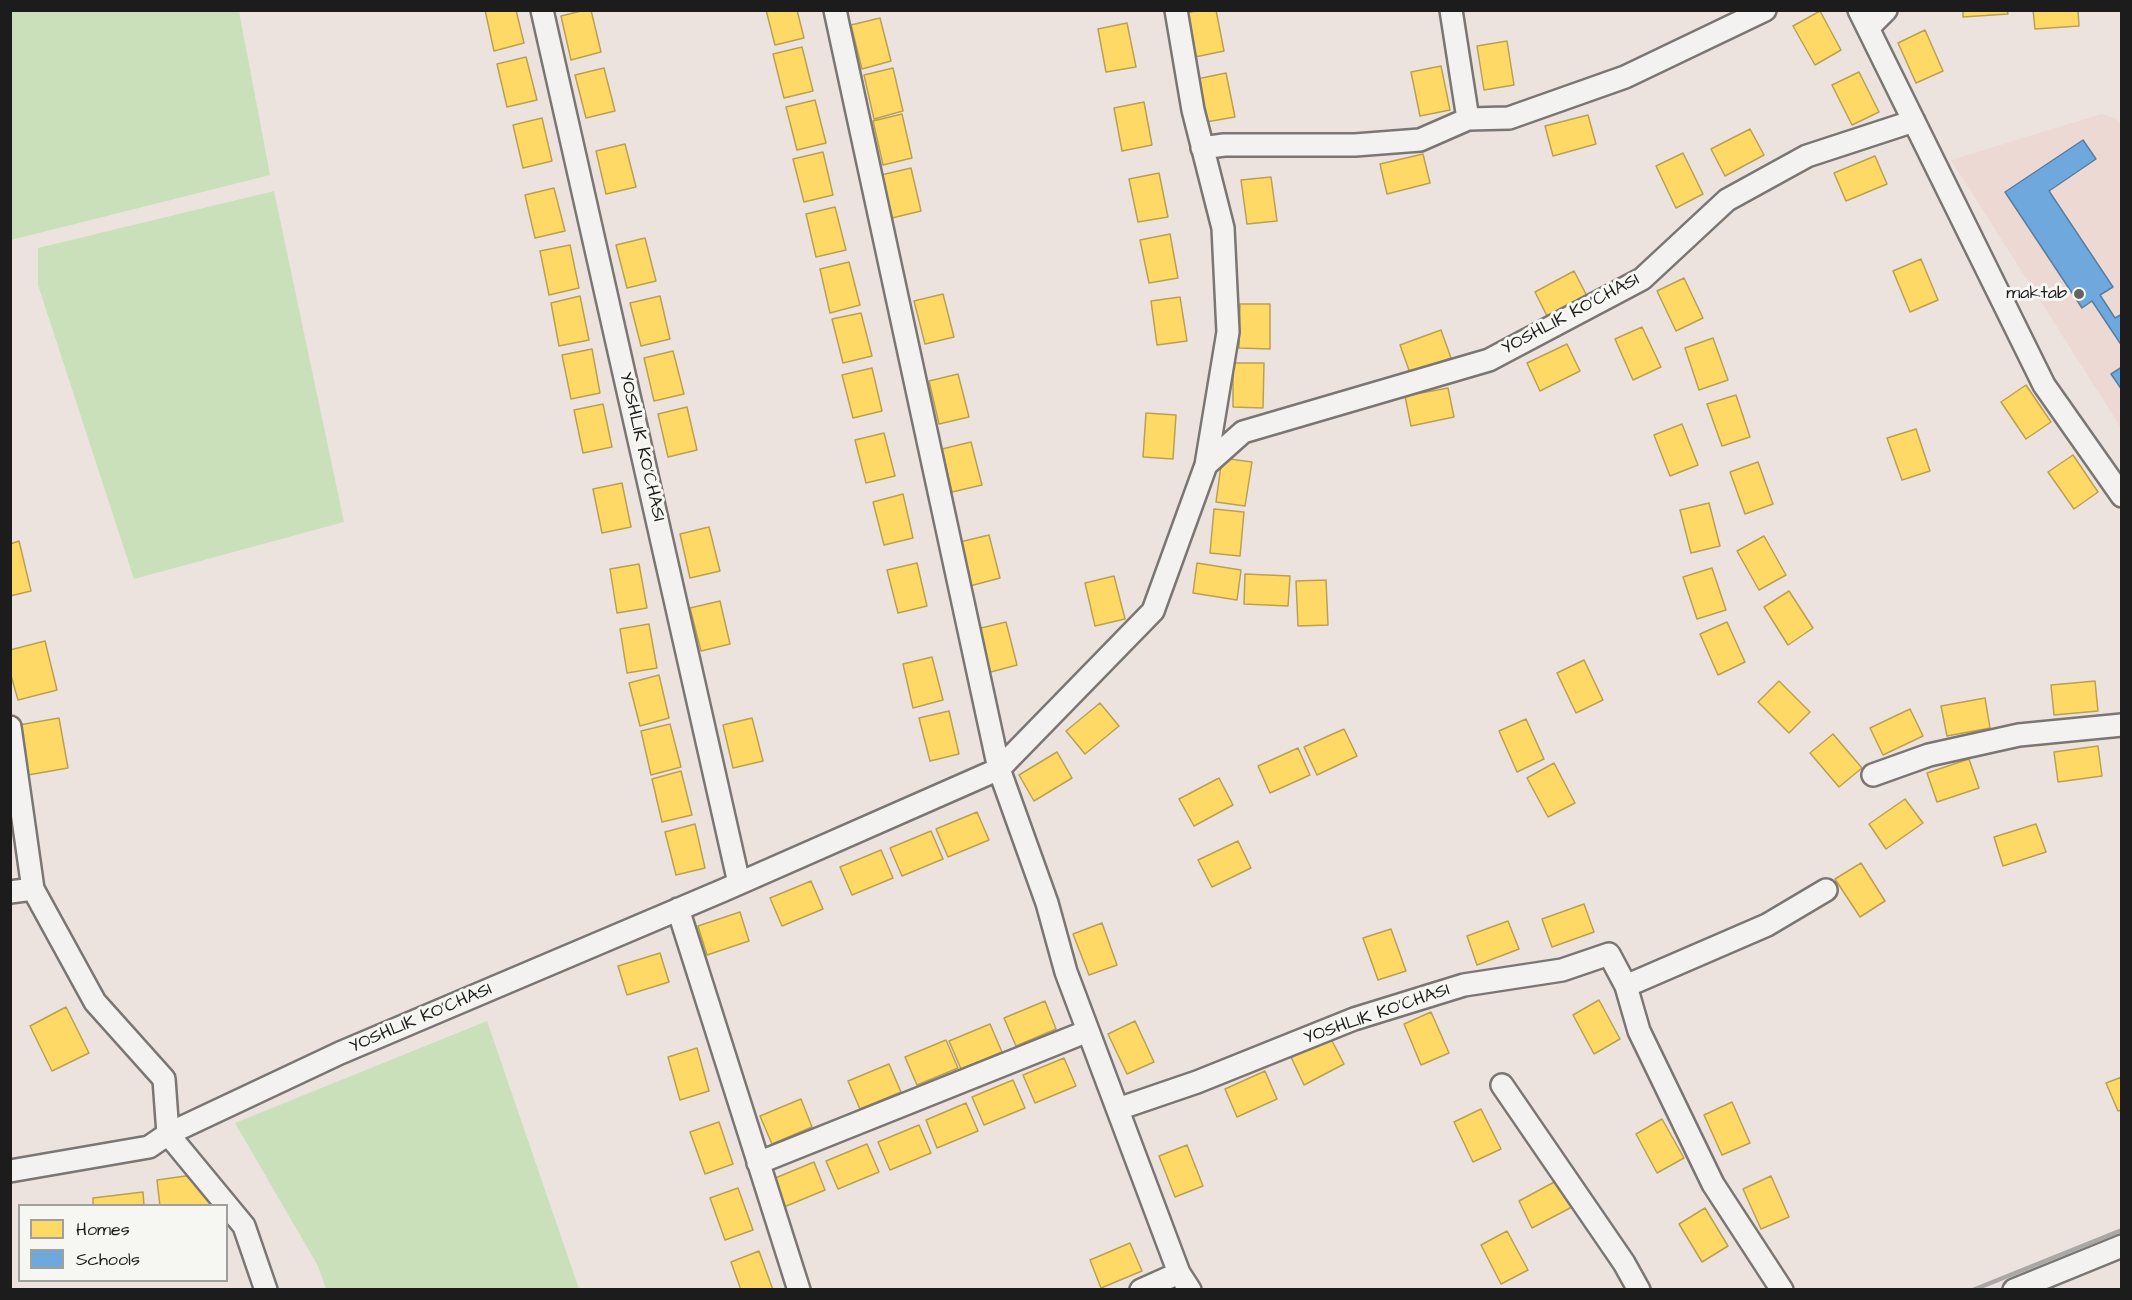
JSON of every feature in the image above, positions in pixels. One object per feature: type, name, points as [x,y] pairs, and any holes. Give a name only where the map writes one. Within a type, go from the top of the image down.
[{"type":"street","name":"YOSHLIK KO'CHASI","points":[[542,10],[739,883]]},
{"type":"street","points":[[835,10],[999,769],[1047,903],[1066,972],[1184,1281],[1141,1290]]},
{"type":"street","name":"YOSHLIK KO'CHASI","points":[[10,1171],[149,1148],[168,1134],[340,1053],[999,769],[1153,611],[1206,465],[1228,332],[1223,228],[1202,148],[1176,10]]},
{"type":"street","points":[[1451,10],[1468,119]]},
{"type":"street","points":[[1202,148],[1224,145],[1355,145],[1420,140],[1468,119],[1509,118],[1625,77],[1765,10]]},
{"type":"street","points":[[1886,10],[1864,19],[2044,386],[2121,496]]},
{"type":"street","name":"YOSHLIK KO'CHASI","points":[[1206,465],[1243,432],[1489,360],[1642,279],[1727,200],[1807,156],[1914,121]]},
{"type":"street","points":[[1873,775],[1929,755],[2019,735],[2121,725]]},
{"type":"street","points":[[10,727],[33,889],[95,1002],[164,1079],[168,1134],[226,1204]]},
{"type":"street","points":[[10,892],[33,889]]},
{"type":"street","points":[[1626,986],[1767,925],[1826,890]]},
{"type":"street","points":[[678,909],[799,1290]]},
{"type":"street","name":"YOSHLIK KO'CHASI","points":[[1118,1109],[1197,1082],[1354,1019],[1464,985],[1562,969],[1609,954],[1626,986],[1639,1031],[1713,1184],[1782,1290]]},
{"type":"street","points":[[758,1163],[1088,1031]]},
{"type":"street","points":[[1502,1085],[1624,1263],[1639,1290]]},
{"type":"street","points":[[228,1207],[244,1226],[266,1290]]},
{"type":"street","points":[[2014,1290],[2121,1246]]},
{"type":"shaded area","name":"maktab","points":[[2101,114],[2115,118],[2121,124],[2121,428],[1951,160]]},
{"type":"green space","points":[[10,11],[239,11],[270,175],[11,240]]},
{"type":"green space","points":[[274,191],[344,522],[134,579],[38,285],[38,248]]},
{"type":"green space","points":[[487,1021],[579,1289],[326,1289],[318,1266],[235,1123]]},
{"type":"building: Homes","points":[[485,10],[516,10],[524,43],[494,51]]},
{"type":"building: Homes","points":[[591,10],[601,52],[571,60],[561,16]]},
{"type":"building: Homes","points":[[766,10],[797,10],[804,38],[775,45]]},
{"type":"building: Homes","points":[[1216,10],[1224,51],[1195,57],[1186,13]]},
{"type":"building: Homes","points":[[1963,10],[2007,10],[2008,14],[1963,17]]},
{"type":"building: Homes","points":[[2033,10],[2078,10],[2079,26],[2035,29]]},
{"type":"building: Homes","points":[[1820,11],[1841,50],[1815,65],[1793,26]]},
{"type":"building: Homes","points":[[880,18],[891,61],[862,69],[851,25]]},
{"type":"building: Homes","points":[[1127,23],[1136,67],[1106,72],[1098,29]]},
{"type":"building: Homes","points":[[1925,30],[1943,71],[1916,83],[1898,43]]},
{"type":"building: Homes","points":[[1507,41],[1514,85],[1484,90],[1477,46]]},
{"type":"building: Homes","points":[[802,47],[813,91],[784,98],[773,54]]},
{"type":"building: Homes","points":[[526,57],[537,100],[507,107],[497,64]]},
{"type":"building: Homes","points":[[1441,66],[1450,110],[1420,116],[1411,72]]},
{"type":"building: Homes","points":[[604,68],[615,111],[586,118],[575,75]]},
{"type":"building: Homes","points":[[893,68],[903,111],[874,119],[864,75]]},
{"type":"building: Homes","points":[[1859,72],[1879,112],[1852,125],[1832,85]]},
{"type":"building: Homes","points":[[1226,73],[1235,117],[1206,122],[1197,79]]},
{"type":"building: Homes","points":[[815,100],[826,143],[797,150],[786,107]]},
{"type":"building: Homes","points":[[1144,102],[1152,145],[1122,151],[1114,108]]},
{"type":"building: Homes","points":[[902,114],[912,158],[883,165],[873,121]]},
{"type":"building: Homes","points":[[1588,115],[1596,144],[1553,156],[1545,126]]},
{"type":"building: Homes","points":[[542,118],[552,161],[523,168],[513,125]]},
{"type":"building: Homes","points":[[1750,129],[1764,155],[1725,176],[1711,149]]},
{"type":"building: Homes","points":[[625,144],[636,187],[606,194],[596,151]]},
{"type":"building: Homes","points":[[823,152],[833,195],[804,202],[793,159]]},
{"type":"building: Homes","points":[[1683,153],[1703,194],[1676,208],[1656,166]]},
{"type":"building: Homes","points":[[1423,154],[1430,183],[1387,194],[1380,164]]},
{"type":"building: Homes","points":[[1875,156],[1887,184],[1846,201],[1834,173]]},
{"type":"building: Homes","points":[[911,168],[921,211],[892,218],[881,175]]},
{"type":"building: Homes","points":[[1159,173],[1168,217],[1138,222],[1129,179]]},
{"type":"building: Homes","points":[[1271,177],[1277,221],[1247,224],[1241,180]]},
{"type":"building: Homes","points":[[554,188],[565,231],[535,238],[525,195]]},
{"type":"building: Homes","points":[[835,207],[846,250],[816,257],[806,214]]},
{"type":"building: Homes","points":[[1170,234],[1178,278],[1149,283],[1140,240]]},
{"type":"building: Homes","points":[[645,238],[656,281],[627,288],[616,245]]},
{"type":"building: Homes","points":[[570,245],[579,288],[549,295],[540,251]]},
{"type":"building: Homes","points":[[1921,259],[1938,300],[1910,312],[1893,271]]},
{"type":"building: Homes","points":[[849,262],[860,305],[830,313],[820,269]]},
{"type":"building: Homes","points":[[1574,271],[1588,298],[1548,318],[1535,292]]},
{"type":"building: Homes","points":[[1684,278],[1703,318],[1676,331],[1657,291]]},
{"type":"building: Homes","points":[[943,294],[954,337],[925,344],[914,301]]},
{"type":"building: Homes","points":[[580,296],[589,340],[559,346],[551,303]]},
{"type":"building: Homes","points":[[660,296],[670,339],[641,346],[630,303]]},
{"type":"building: Homes","points":[[1180,297],[1187,341],[1157,345],[1151,301]]},
{"type":"building: Homes","points":[[1240,304],[1270,304],[1270,349],[1239,348]]},
{"type":"building: Homes","points":[[861,313],[872,356],[843,363],[832,319]]},
{"type":"building: Homes","points":[[1642,327],[1661,367],[1633,380],[1615,339]]},
{"type":"building: Homes","points":[[1441,330],[1451,358],[1410,373],[1400,345]]},
{"type":"building: Homes","points":[[1713,338],[1728,380],[1699,390],[1685,348]]},
{"type":"building: Homes","points":[[1567,344],[1580,371],[1540,391],[1527,363]]},
{"type":"building: Homes","points":[[592,349],[600,393],[571,399],[562,355]]},
{"type":"building: Homes","points":[[673,351],[684,394],[654,401],[644,358]]},
{"type":"building: Homes","points":[[1233,363],[1264,363],[1263,408],[1233,407]]},
{"type":"building: Homes","points":[[872,368],[882,411],[853,418],[842,375]]},
{"type":"building: Homes","points":[[958,374],[969,417],[939,424],[929,381]]},
{"type":"building: Homes","points":[[2026,385],[2051,422],[2026,439],[2001,402]]},
{"type":"building: Homes","points":[[1448,388],[1454,417],[1411,426],[1405,396]]},
{"type":"building: Homes","points":[[1736,395],[1750,437],[1722,446],[1707,404]]},
{"type":"building: Homes","points":[[603,404],[612,447],[583,453],[574,410]]},
{"type":"building: Homes","points":[[687,407],[697,450],[668,457],[658,414]]},
{"type":"building: Homes","points":[[1146,413],[1176,415],[1173,459],[1143,457]]},
{"type":"building: Homes","points":[[1682,424],[1698,465],[1670,476],[1654,435]]},
{"type":"building: Homes","points":[[1916,429],[1930,471],[1902,480],[1887,438]]},
{"type":"building: Homes","points":[[884,433],[895,476],[866,483],[855,440]]},
{"type":"building: Homes","points":[[971,442],[982,485],[952,492],[942,449]]},
{"type":"building: Homes","points":[[2073,455],[2098,492],[2074,509],[2048,472]]},
{"type":"building: Homes","points":[[1222,458],[1252,462],[1245,506],[1216,502]]},
{"type":"building: Homes","points":[[1758,462],[1773,504],[1745,514],[1730,472]]},
{"type":"building: Homes","points":[[622,483],[631,527],[602,533],[593,489]]},
{"type":"building: Homes","points":[[903,494],[913,538],[884,545],[873,502]]},
{"type":"building: Homes","points":[[1709,503],[1720,546],[1691,553],[1680,510]]},
{"type":"building: Homes","points":[[1214,509],[1244,512],[1240,556],[1210,553]]},
{"type":"building: Homes","points":[[709,527],[720,571],[690,578],[680,534]]},
{"type":"building: Homes","points":[[989,535],[1000,578],[970,586],[960,542]]},
{"type":"building: Homes","points":[[1764,536],[1786,575],[1759,590],[1737,551]]},
{"type":"building: Homes","points":[[19,541],[31,591],[10,596],[10,544]]},
{"type":"building: Homes","points":[[917,563],[927,606],[898,613],[887,570]]},
{"type":"building: Homes","points":[[1197,563],[1241,570],[1237,600],[1193,593]]},
{"type":"building: Homes","points":[[639,564],[647,608],[617,613],[610,569]]},
{"type":"building: Homes","points":[[1712,568],[1726,610],[1697,619],[1683,577]]},
{"type":"building: Homes","points":[[1245,574],[1290,576],[1288,606],[1244,604]]},
{"type":"building: Homes","points":[[1114,576],[1125,619],[1095,626],[1085,583]]},
{"type":"building: Homes","points":[[1326,580],[1328,625],[1298,626],[1296,581]]},
{"type":"building: Homes","points":[[1789,591],[1813,628],[1788,645],[1764,607]]},
{"type":"building: Homes","points":[[720,601],[730,644],[701,651],[690,608]]},
{"type":"building: Homes","points":[[1006,622],[1017,665],[987,673],[977,629]]},
{"type":"building: Homes","points":[[1727,622],[1745,662],[1718,675],[1700,634]]},
{"type":"building: Homes","points":[[649,624],[657,668],[627,673],[620,629]]},
{"type":"building: Homes","points":[[45,641],[57,690],[18,700],[10,672],[10,650]]},
{"type":"building: Homes","points":[[932,657],[943,700],[913,708],[903,664]]},
{"type":"building: Homes","points":[[1584,660],[1603,700],[1576,713],[1557,673]]},
{"type":"building: Homes","points":[[659,675],[669,718],[640,726],[629,683]]},
{"type":"building: Homes","points":[[1779,681],[1810,712],[1789,733],[1758,702]]},
{"type":"building: Homes","points":[[2095,681],[2098,711],[2054,715],[2051,685]]},
{"type":"building: Homes","points":[[1985,698],[1990,728],[1947,736],[1941,706]]},
{"type":"building: Homes","points":[[1100,703],[1119,726],[1085,754],[1066,731]]},
{"type":"building: Homes","points":[[1910,709],[1923,736],[1883,755],[1870,728]]},
{"type":"building: Homes","points":[[949,711],[959,754],[930,761],[919,718]]},
{"type":"building: Homes","points":[[59,718],[68,768],[28,775],[19,725]]},
{"type":"building: Homes","points":[[752,718],[763,761],[733,768],[723,725]]},
{"type":"building: Homes","points":[[1526,719],[1544,759],[1517,772],[1499,731]]},
{"type":"building: Homes","points":[[670,724],[681,767],[651,775],[641,731]]},
{"type":"building: Homes","points":[[1344,729],[1357,756],[1317,775],[1304,747]]},
{"type":"building: Homes","points":[[1833,734],[1862,768],[1839,787],[1810,753]]},
{"type":"building: Homes","points":[[2098,746],[2102,776],[2058,782],[2054,752]]},
{"type":"building: Homes","points":[[1298,748],[1310,775],[1270,793],[1258,766]]},
{"type":"building: Homes","points":[[1057,752],[1072,778],[1034,801],[1019,775]]},
{"type":"building: Homes","points":[[1969,759],[1979,788],[1937,802],[1927,773]]},
{"type":"building: Homes","points":[[1554,763],[1575,803],[1548,817],[1527,778]]},
{"type":"building: Homes","points":[[681,771],[692,815],[662,822],[652,779]]},
{"type":"building: Homes","points":[[1219,778],[1233,805],[1194,826],[1179,799]]},
{"type":"building: Homes","points":[[1905,799],[1923,823],[1886,849],[1869,824]]},
{"type":"building: Homes","points":[[977,812],[989,840],[948,857],[936,829]]},
{"type":"building: Homes","points":[[695,824],[705,868],[676,875],[665,832]]},
{"type":"building: Homes","points":[[2036,824],[2046,852],[2003,866],[1994,837]]},
{"type":"building: Homes","points":[[931,831],[943,859],[902,876],[890,848]]},
{"type":"building: Homes","points":[[1238,841],[1251,868],[1212,887],[1198,860]]},
{"type":"building: Homes","points":[[881,850],[893,878],[852,895],[840,867]]},
{"type":"building: Homes","points":[[1861,863],[1885,901],[1860,917],[1835,879]]},
{"type":"building: Homes","points":[[811,881],[823,909],[782,926],[770,898]]},
{"type":"building: Homes","points":[[1584,904],[1594,932],[1552,947],[1542,919]]},
{"type":"building: Homes","points":[[740,912],[749,941],[707,955],[698,926]]},
{"type":"building: Homes","points":[[1508,921],[1519,949],[1477,965],[1467,936]]},
{"type":"building: Homes","points":[[1102,923],[1117,965],[1089,975],[1073,934]]},
{"type":"building: Homes","points":[[1391,929],[1406,971],[1378,980],[1363,938]]},
{"type":"building: Homes","points":[[660,953],[669,982],[627,995],[618,966]]},
{"type":"building: Homes","points":[[1599,1000],[1620,1039],[1594,1054],[1573,1015]]},
{"type":"building: Homes","points":[[1045,1001],[1056,1029],[1016,1046],[1004,1018]]},
{"type":"building: Homes","points":[[66,1007],[89,1053],[52,1071],[30,1026]]},
{"type":"building: Homes","points":[[1431,1012],[1449,1053],[1421,1065],[1404,1024]]},
{"type":"building: Homes","points":[[1135,1021],[1154,1062],[1127,1074],[1108,1034]]},
{"type":"building: Homes","points":[[990,1024],[1002,1052],[961,1069],[949,1041]]},
{"type":"building: Homes","points":[[1330,1037],[1344,1064],[1304,1085],[1291,1057]]},
{"type":"building: Homes","points":[[946,1040],[958,1068],[917,1085],[905,1057]]},
{"type":"building: Homes","points":[[697,1048],[709,1091],[680,1100],[668,1057]]},
{"type":"building: Homes","points":[[1064,1058],[1076,1086],[1035,1103],[1023,1075]]},
{"type":"building: Homes","points":[[889,1064],[901,1092],[860,1109],[848,1081]]},
{"type":"building: Homes","points":[[1265,1071],[1277,1099],[1237,1117],[1225,1089]]},
{"type":"building: Homes","points":[[2122,1077],[2122,1110],[2118,1111],[2106,1083]]},
{"type":"building: Homes","points":[[1013,1080],[1025,1108],[984,1125],[972,1097]]},
{"type":"building: Homes","points":[[801,1099],[812,1127],[772,1144],[760,1116]]},
{"type":"building: Homes","points":[[1732,1102],[1750,1143],[1722,1155],[1704,1115]]},
{"type":"building: Homes","points":[[966,1103],[978,1131],[937,1148],[926,1120]]},
{"type":"building: Homes","points":[[1481,1109],[1501,1149],[1473,1162],[1454,1122]]},
{"type":"building: Homes","points":[[1662,1119],[1684,1158],[1657,1173],[1636,1134]]},
{"type":"building: Homes","points":[[719,1122],[733,1164],[705,1174],[690,1132]]},
{"type":"building: Homes","points":[[919,1125],[931,1153],[890,1170],[878,1142]]},
{"type":"building: Homes","points":[[867,1144],[879,1172],[838,1189],[826,1161]]},
{"type":"building: Homes","points":[[1187,1145],[1203,1186],[1175,1197],[1159,1156]]},
{"type":"building: Homes","points":[[814,1162],[825,1190],[784,1207],[773,1179]]},
{"type":"building: Homes","points":[[207,1173],[211,1204],[160,1204],[157,1180]]},
{"type":"building: Homes","points":[[1771,1176],[1789,1217],[1761,1229],[1743,1189]]},
{"type":"building: Homes","points":[[1558,1180],[1572,1207],[1532,1228],[1519,1201]]},
{"type":"building: Homes","points":[[738,1188],[753,1230],[725,1240],[710,1198]]},
{"type":"building: Homes","points":[[143,1192],[144,1204],[93,1204],[93,1198]]},
{"type":"building: Homes","points":[[1705,1208],[1728,1246],[1702,1262],[1679,1224]]},
{"type":"building: Homes","points":[[1507,1231],[1528,1270],[1501,1284],[1481,1245]]},
{"type":"building: Homes","points":[[1130,1243],[1142,1271],[1101,1288],[1090,1260]]},
{"type":"building: Homes","points":[[759,1251],[773,1290],[741,1290],[731,1262]]},
{"type":"building: Schools","points":[[2083,140],[2096,159],[2049,191],[2113,287],[2100,295],[2115,318],[2122,314],[2122,346],[2092,301],[2082,308],[2005,192]]},
{"type":"building: Schools","points":[[2122,367],[2122,390],[2111,374]]},
{"type":"railway","points":[[1973,1290],[2122,1230]]},
{"type":"place","name":"maktab","points":[[2079,294]]}]
